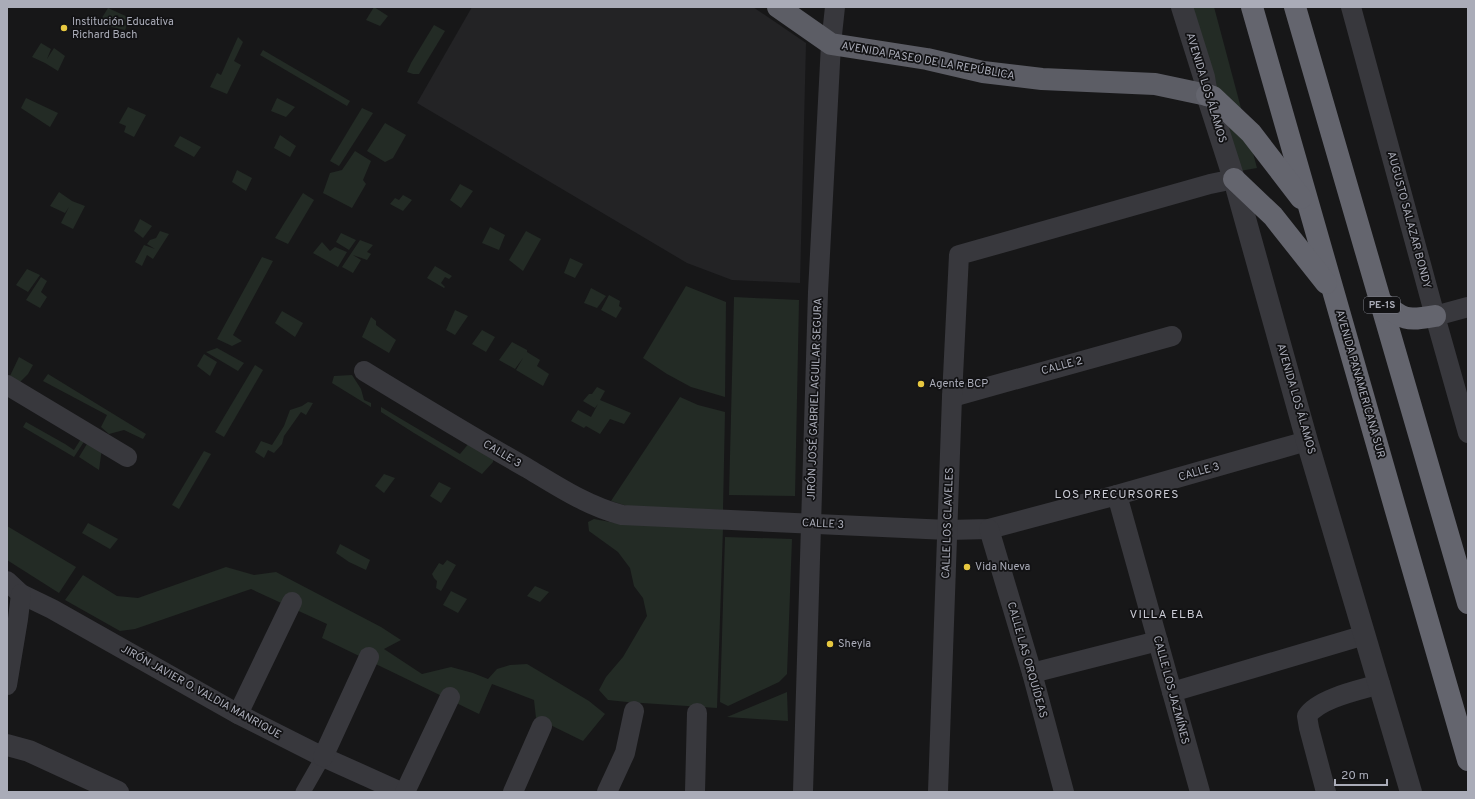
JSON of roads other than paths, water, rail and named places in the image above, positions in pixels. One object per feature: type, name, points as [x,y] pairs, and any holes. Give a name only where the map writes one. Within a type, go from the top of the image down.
[{"type":"highway","name":"AVENIDA PASEO DE LA REPÚBLICA","points":[[778,7],[831,44],[927,60],[983,72],[1042,79],[1155,84],[1207,94]]},
{"type":"highway","name":"AVENIDA PANAMERICANA SUR","points":[[1252,7],[1308,207],[1468,760]]},
{"type":"highway","name":"PE-1S","points":[[1295,7],[1468,603]]},
{"type":"highway","points":[[1207,94],[1213,97],[1251,133],[1308,207]]},
{"type":"highway","points":[[1234,179],[1274,216],[1333,292]]},
{"type":"highway","points":[[1381,302],[1398,314],[1410,319],[1434,316]]},
{"type":"street","name":"JIRÓN JOSÉ GABRIEL AGUILAR SEGURA","points":[[803,792],[820,262],[831,44],[835,7]]},
{"type":"street","name":"AVENIDA LOS ÁLAMOS","points":[[1182,7],[1204,77],[1207,94],[1234,179],[1307,441],[1411,792]]},
{"type":"street","name":"AUGUSTO SALAZAR BONDY","points":[[1351,7],[1434,316],[1468,433]]},
{"type":"street","name":"CALLE LOS CLAVELES","points":[[938,792],[952,397],[959,255],[1210,184],[1234,179]]},
{"type":"street","points":[[1434,316],[1468,307]]},
{"type":"street","name":"CALLE 2","points":[[952,397],[1172,336]]},
{"type":"street","name":"CALLE 3","points":[[364,371],[498,452],[590,504],[606,511],[622,515],[948,530],[989,529],[1117,495],[1307,441]]},
{"type":"street","points":[[7,385],[127,457]]},
{"type":"street","name":"CALLE LOS JAZMÍNES","points":[[1117,495],[1200,792]]},
{"type":"street","name":"CALLE LAS ORQUÍDEAS","points":[[989,529],[1032,673],[1064,792]]},
{"type":"street","points":[[7,685],[18,619],[14,588]]},
{"type":"street","name":"JIRÓN JAVIER O. VALDIA MANRIQUE","points":[[14,588],[238,714],[322,757],[401,792]]},
{"type":"street","points":[[238,714],[292,602]]},
{"type":"street","points":[[1172,692],[1365,635]]},
{"type":"street","points":[[1032,673],[1158,641]]},
{"type":"street","points":[[303,792],[322,757],[369,657]]},
{"type":"street","points":[[1326,792],[1307,716],[1311,709],[1342,695],[1380,684]]},
{"type":"street","points":[[405,792],[450,697]]},
{"type":"street","points":[[606,792],[624,753],[634,711]]},
{"type":"street","points":[[695,792],[697,713]]},
{"type":"street","points":[[513,792],[542,726]]},
{"type":"street","points":[[7,745],[29,751],[118,792]]},
{"type":"place","name":"Institución Educativa Richard Bach","points":[[64,28]]},
{"type":"place","name":"Agente BCP","points":[[921,384]]},
{"type":"place","name":"Vida Nueva","points":[[967,567]]},
{"type":"place","name":"Sheyla","points":[[830,644]]},
{"type":"district","name":"LOS PRECURSORES","points":[[1117,495]]},
{"type":"district","name":"VILLA ELBA","points":[[1167,615]]}]
